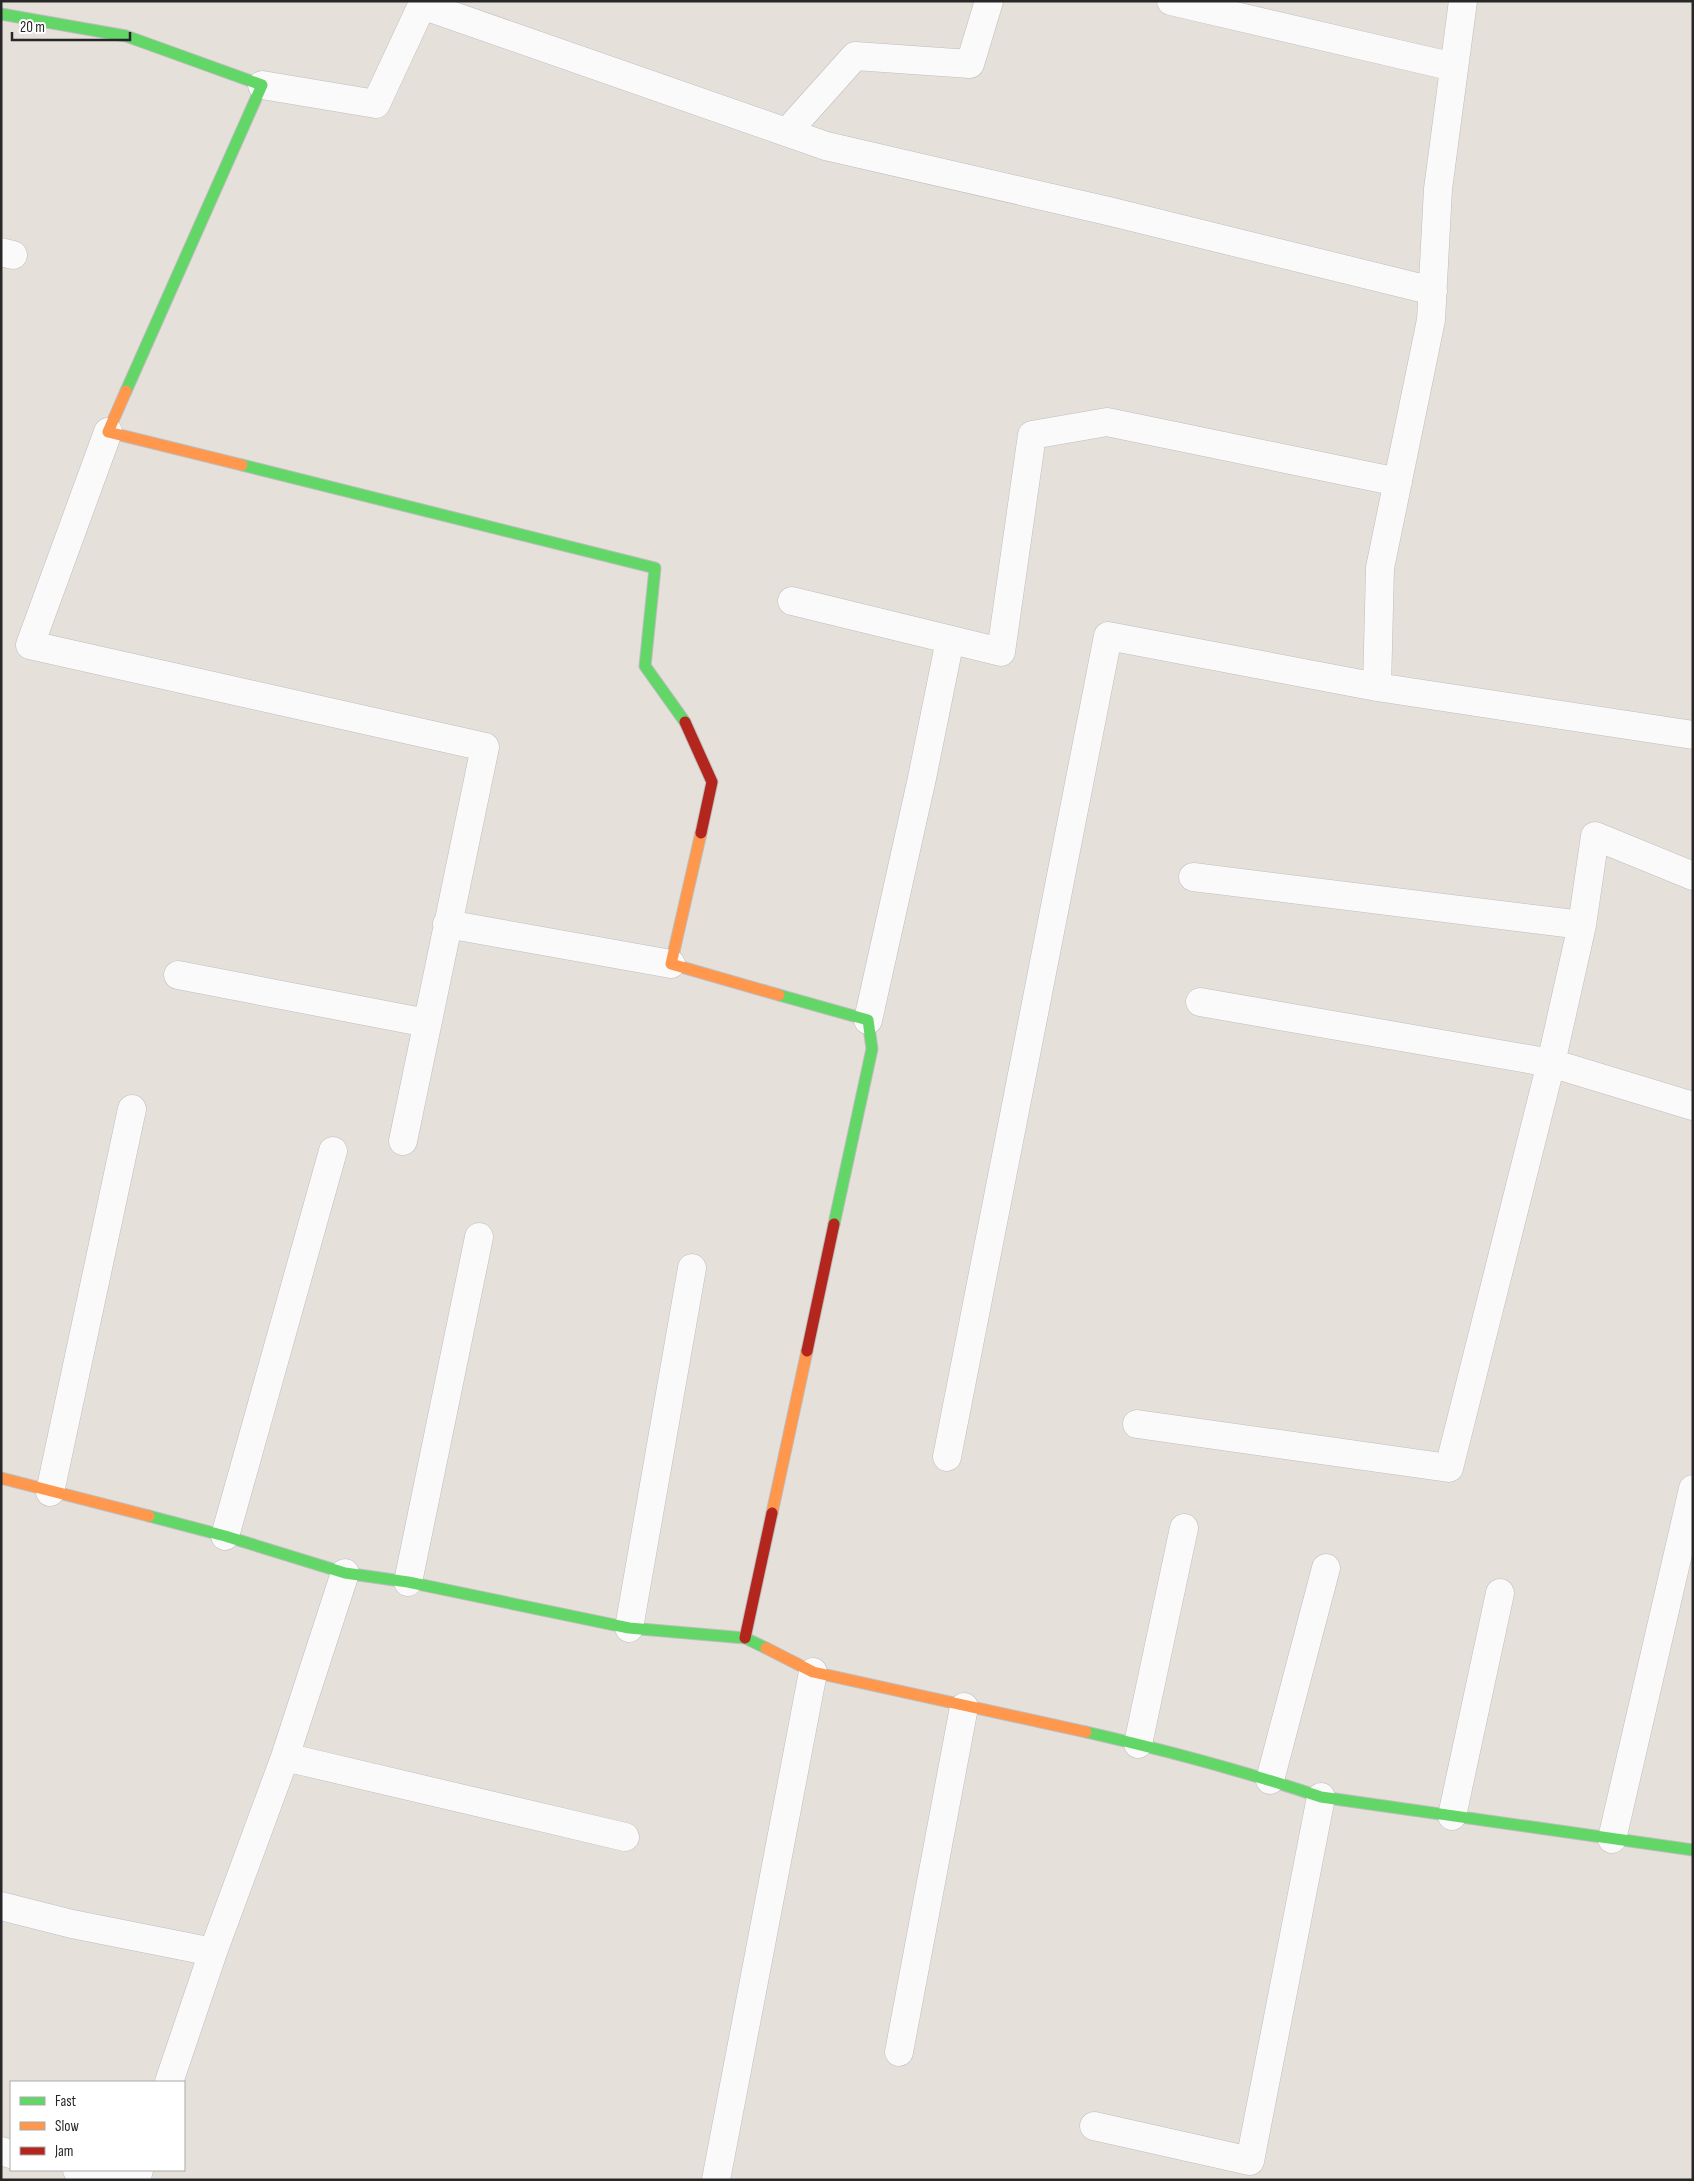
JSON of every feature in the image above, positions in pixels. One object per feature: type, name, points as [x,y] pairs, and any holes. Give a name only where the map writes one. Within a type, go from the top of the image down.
[{"type":"street","points":[[787,132],[855,56],[970,64],[989,1]]},
{"type":"street","points":[[1171,1],[1454,67]]},
{"type":"street","points":[[1377,687],[1380,568],[1431,320],[1438,189],[1463,1]]},
{"type":"street","points":[[1,14],[126,36],[262,86],[376,104],[422,3],[826,146],[1433,291]]},
{"type":"street","points":[[262,86],[108,432],[30,645],[485,747],[403,1141]]},
{"type":"street","points":[[792,601],[1001,652],[1032,435],[1107,422],[1398,482]]},
{"type":"street","points":[[108,432],[655,568],[645,666],[684,717],[712,782],[671,964]]},
{"type":"street","points":[[947,1457],[1108,636],[1377,687],[1693,735]]},
{"type":"street","points":[[745,1638],[872,1049],[868,1020],[922,778],[950,640]]},
{"type":"street","points":[[1137,1424],[1449,1468],[1551,1063],[1582,924],[1595,836],[1693,876]]},
{"type":"street","points":[[1192,877],[1582,924]]},
{"type":"street","points":[[447,924],[671,964],[868,1020]]},
{"type":"street","points":[[178,975],[427,1023]]},
{"type":"street","points":[[1200,1002],[1551,1063],[1693,1106]]},
{"type":"street","points":[[50,1492],[132,1109]]},
{"type":"street","points":[[225,1536],[333,1151]]},
{"type":"street","points":[[408,1582],[479,1237]]},
{"type":"street","points":[[629,1628],[692,1268]]},
{"type":"street","points":[[1,1478],[225,1536],[344,1573],[408,1582],[629,1628],[745,1638],[814,1672],[964,1707],[1138,1744],[1270,1780],[1321,1797],[1693,1850]]},
{"type":"street","points":[[1612,1839],[1693,1488]]},
{"type":"street","points":[[1138,1744],[1184,1528]]},
{"type":"street","points":[[1270,1780],[1326,1568]]},
{"type":"street","points":[[169,2081],[213,1952],[285,1757],[344,1573]]},
{"type":"street","points":[[1452,1816],[1500,1593]]},
{"type":"street","points":[[716,2180],[814,1672]]},
{"type":"street","points":[[900,2052],[964,1707]]},
{"type":"street","points":[[285,1757],[625,1837]]},
{"type":"street","points":[[1094,2126],[1250,2160],[1321,1797]]},
{"type":"street","points":[[1,1906],[72,1924],[213,1952]]},
{"type":"street","points":[[81,2171],[118,2180]]},
{"type":"traffic: fast","points":[[1,14],[126,36],[262,85],[126,391]]},
{"type":"traffic: fast","points":[[242,465],[655,568],[645,666],[685,722]]},
{"type":"traffic: fast","points":[[779,995],[868,1020],[872,1049],[834,1224]]},
{"type":"traffic: fast","points":[[149,1516],[225,1536],[345,1573],[408,1582],[629,1628],[745,1638],[766,1648]]},
{"type":"traffic: fast","points":[[1086,1732],[1263,1778],[1321,1797],[1693,1850]]},
{"type":"traffic: slow","points":[[126,391],[108,432],[242,465]]},
{"type":"traffic: slow","points":[[701,833],[671,964],[779,995]]},
{"type":"traffic: slow","points":[[772,1513],[807,1351]]},
{"type":"traffic: slow","points":[[1,1478],[149,1516]]},
{"type":"traffic: slow","points":[[766,1648],[813,1672],[1086,1732]]},
{"type":"traffic: jam","points":[[685,722],[712,782],[701,833]]},
{"type":"traffic: jam","points":[[807,1351],[834,1224]]},
{"type":"traffic: jam","points":[[745,1638],[772,1513]]}]
